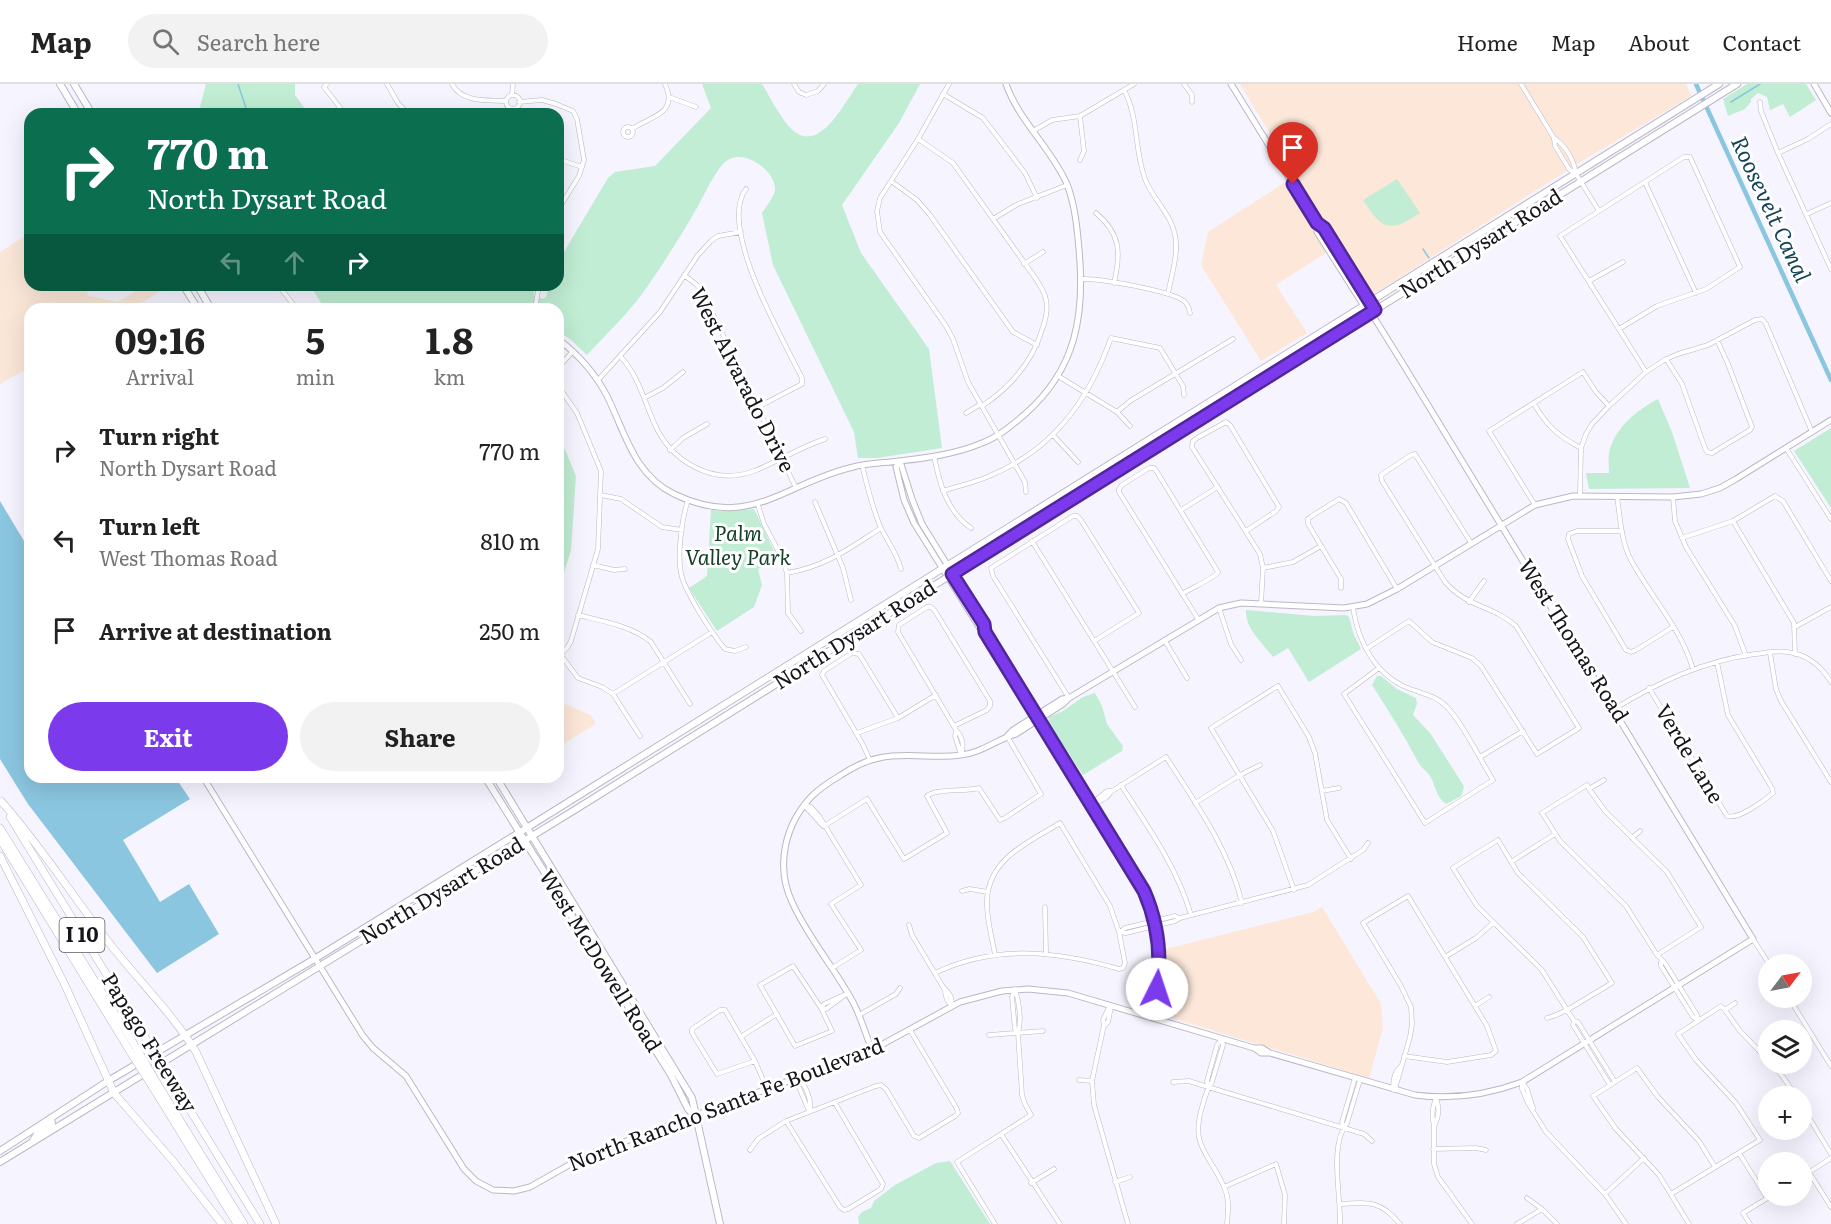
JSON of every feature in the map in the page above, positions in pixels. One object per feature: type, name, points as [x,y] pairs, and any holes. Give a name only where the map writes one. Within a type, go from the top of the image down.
[{"type":"highway","points":[[0,801],[21,824],[112,947],[185,1034],[276,1224]]},
{"type":"highway","name":"Papago Freeway","points":[[0,801],[260,1224]]},
{"type":"highway","points":[[0,828],[134,1051]]},
{"type":"highway","name":"Papago Freeway","points":[[0,839],[155,1084],[237,1224]]},
{"type":"highway","points":[[0,856],[56,967],[114,1093],[173,1161],[222,1224]]},
{"type":"highway","points":[[155,1084],[244,1224]]},
{"type":"main road","points":[[60,84],[74,108]]},
{"type":"main road","points":[[74,84],[87,108]]},
{"type":"main road","name":"North Dysart Road","points":[[0,1151],[108,1081],[316,958],[527,828],[1719,84]]},
{"type":"main road","name":"North Dysart Road","points":[[0,1162],[532,836],[1737,84]]},
{"type":"main road","points":[[1278,370],[1279,365],[1293,355],[1300,345]]},
{"type":"main road","name":"West McDowell Road","points":[[489,783],[573,910]]},
{"type":"main road","name":"West McDowell Road","points":[[500,783],[671,1075],[688,1109],[695,1116],[703,1139],[720,1224]]},
{"type":"main road","points":[[30,1145],[37,1134],[52,1124],[51,1118]]},
{"type":"street","points":[[387,84],[403,108]]},
{"type":"street","points":[[452,84],[457,92],[467,97],[506,101]]},
{"type":"street","points":[[506,101],[512,95],[513,84]]},
{"type":"street","points":[[632,129],[660,114],[668,104],[669,98],[665,84]]},
{"type":"street","points":[[794,84],[799,92],[806,95],[818,91],[824,84]]},
{"type":"street","points":[[949,84],[878,204],[878,222],[880,232],[946,326],[953,339],[963,373],[1025,482],[1026,492]]},
{"type":"street","points":[[564,344],[573,351],[597,380],[608,398],[628,447],[638,462],[667,490],[688,500],[725,507],[758,505],[842,470],[862,465],[934,456],[969,448],[998,435],[1036,405],[1058,376],[1066,361],[1077,327],[1081,307],[1082,279],[1074,207],[1067,185],[1052,158],[1019,111],[1006,84]]},
{"type":"street","points":[[1033,131],[1052,120],[1080,116],[1134,84]]},
{"type":"street","points":[[1185,84],[1192,95],[1192,102]]},
{"type":"street","name":"West Thomas Road","points":[[1231,84],[1317,223],[1324,228],[1376,319],[1763,954]]},
{"type":"street","points":[[1521,84],[1554,138],[1559,154],[1569,170],[1581,181],[1599,211]]},
{"type":"street","points":[[1814,84],[1831,112]]},
{"type":"street","points":[[326,85],[341,108]]},
{"type":"street","points":[[1124,90],[1132,103],[1142,169],[1146,181],[1171,223],[1175,235],[1176,249],[1168,294]]},
{"type":"street","points":[[943,94],[983,118],[1025,173],[1037,198]]},
{"type":"street","points":[[512,95],[517,96],[519,108]]},
{"type":"street","points":[[669,98],[696,107]]},
{"type":"street","points":[[506,101],[510,108],[514,108],[519,103],[542,100],[573,111],[577,119],[584,153],[582,167],[564,199]]},
{"type":"street","points":[[1760,102],[1761,111],[1778,153],[1830,266]]},
{"type":"street","points":[[1080,116],[1084,151],[1080,160]]},
{"type":"street","points":[[1778,153],[1808,139],[1831,124]]},
{"type":"street","points":[[918,139],[953,163],[1046,298],[1046,316],[1037,345],[1015,379],[981,405],[966,413]]},
{"type":"street","points":[[1619,329],[1657,306],[1696,293],[1740,267],[1690,157],[1684,158],[1560,236],[1646,372]]},
{"type":"street","points":[[564,161],[582,167]]},
{"type":"street","points":[[891,181],[917,200],[930,215],[1013,332],[1037,345]]},
{"type":"street","points":[[1646,182],[1696,293]]},
{"type":"street","points":[[993,219],[1009,209],[1067,185]]},
{"type":"street","points":[[746,189],[740,197],[738,208],[746,257],[758,290],[802,384],[758,407]]},
{"type":"street","points":[[1807,214],[1831,203]]},
{"type":"street","points":[[1096,213],[1111,229],[1119,249],[1114,283]]},
{"type":"street","points":[[597,380],[660,312],[684,275],[711,242],[718,236],[741,232]]},
{"type":"street","points":[[1024,264],[1043,252]]},
{"type":"street","points":[[1589,281],[1623,262]]},
{"type":"street","name":"West Alvarado Drive","points":[[684,275],[703,293],[796,488]]},
{"type":"street","points":[[1082,279],[1168,294],[1184,301],[1190,313]]},
{"type":"street","points":[[283,291],[292,303]]},
{"type":"street","points":[[1580,495],[1581,447],[1592,424],[1609,406],[1646,372],[1666,359],[1717,340],[1755,320],[1762,319],[1766,324],[1812,432]]},
{"type":"street","points":[[943,490],[986,477],[1014,463],[1053,435],[1087,392],[1111,338],[1160,348],[1183,386],[1184,395]]},
{"type":"street","points":[[1117,412],[1130,401],[1233,339]]},
{"type":"street","points":[[1666,359],[1682,384],[1707,452],[1712,453],[1752,427],[1717,340]]},
{"type":"street","points":[[564,361],[573,351]]},
{"type":"street","points":[[620,356],[633,371],[660,436],[670,450],[689,464],[708,472],[727,475],[742,474],[825,439]]},
{"type":"street","points":[[644,398],[663,388],[683,372]]},
{"type":"street","points":[[1535,505],[1489,431],[1583,372],[1596,392],[1609,406]]},
{"type":"street","points":[[1058,376],[1117,412],[1130,426]]},
{"type":"street","points":[[564,395],[577,413],[601,471],[598,549],[572,641],[564,650]]},
{"type":"street","points":[[1534,404],[1555,432],[1581,447]]},
{"type":"street","points":[[872,1050],[848,993],[792,903],[785,879],[786,840],[793,822],[804,805],[828,783],[870,760],[896,756],[961,756],[984,749],[1007,736],[1016,734],[1062,699],[1069,698],[1219,608],[1241,603],[1353,608],[1372,602],[1397,589],[1535,505],[1580,495],[1673,497],[1701,494],[1719,488],[1831,420]]},
{"type":"street","points":[[1246,531],[1279,507],[1230,424],[1226,422],[1193,441],[1192,447],[1260,554],[1263,568],[1261,604]]},
{"type":"street","points":[[670,450],[683,438],[707,424]]},
{"type":"street","points":[[1053,435],[1078,462]]},
{"type":"street","points":[[1786,448],[1831,519]]},
{"type":"street","points":[[1365,648],[1409,621],[1432,642],[1467,656],[1480,666],[1537,754],[1579,728],[1516,626],[1506,617],[1469,602],[1454,592],[1434,566],[1382,481],[1381,475],[1415,454],[1471,543]]},
{"type":"street","points":[[934,456],[936,473],[943,490],[956,514],[971,528]]},
{"type":"street","points":[[900,461],[896,467],[907,508],[921,536],[945,567],[979,627],[985,632],[1138,880],[1156,923],[1160,954],[1159,974],[1151,1017]]},
{"type":"street","points":[[862,465],[873,508],[901,569]]},
{"type":"street","points":[[1182,594],[1215,577],[1218,572],[1154,468],[1149,468],[1119,489],[1119,492],[1182,594],[1198,619]]},
{"type":"street","points":[[1181,510],[1218,487]]},
{"type":"street","points":[[601,495],[621,499],[662,527],[682,530]]},
{"type":"street","points":[[1617,496],[1622,531],[1631,560],[1685,647],[1693,669]]},
{"type":"street","points":[[1682,538],[1733,521],[1775,496],[1783,501],[1831,581]]},
{"type":"street","points":[[1673,497],[1675,521],[1682,538],[1735,626],[1746,656]]},
{"type":"street","points":[[1341,588],[1341,579],[1308,524],[1308,519],[1339,499],[1397,589]]},
{"type":"street","points":[[688,500],[682,530],[680,572],[684,584],[712,632],[723,646],[729,651],[746,647]]},
{"type":"street","points":[[815,502],[847,580],[851,600]]},
{"type":"street","points":[[758,505],[764,524],[787,573],[788,613],[801,631]]},
{"type":"street","points":[[1069,698],[993,576],[991,568],[1073,516],[1081,520],[1139,614],[1094,640]]},
{"type":"street","points":[[1733,521],[1796,627],[1795,654]]},
{"type":"street","points":[[787,573],[815,567],[882,528]]},
{"type":"street","points":[[1622,531],[1576,531],[1569,534],[1568,540],[1582,576],[1626,650],[1631,652],[1673,627]]},
{"type":"street","points":[[1032,541],[1135,707]]},
{"type":"street","points":[[1263,568],[1293,562],[1321,546]]},
{"type":"street","points":[[593,565],[614,570],[625,569]]},
{"type":"street","points":[[1469,602],[1484,581]]},
{"type":"street","points":[[955,728],[987,710],[990,701],[931,607],[897,628],[955,728],[960,734],[964,747],[961,756]]},
{"type":"street","points":[[1796,627],[1831,607]]},
{"type":"street","points":[[1219,608],[1231,644],[1241,660]]},
{"type":"street","points":[[1353,608],[1357,630],[1365,648],[1379,668],[1395,682],[1443,703],[1450,710],[1493,780],[1425,823],[1344,694],[1379,668]]},
{"type":"street","points":[[578,615],[643,635],[651,642],[690,704]]},
{"type":"street","points":[[613,694],[712,632]]},
{"type":"street","points":[[1164,640],[1187,678]]},
{"type":"street","points":[[1614,709],[1649,688],[1693,669],[1770,652],[1786,651],[1807,658],[1817,664],[1831,682]]},
{"type":"street","points":[[870,760],[857,733],[822,675],[824,671],[856,652],[898,718]]},
{"type":"street","points":[[1770,652],[1776,689],[1781,701],[1831,782]]},
{"type":"street","points":[[564,661],[578,678],[613,694],[640,736]]},
{"type":"street","name":"Verde Lane","points":[[1649,688],[1727,816],[1731,818],[1749,810],[1773,793],[1728,715],[1717,662]]},
{"type":"street","points":[[1293,890],[1273,831],[1211,728],[1278,686],[1309,737],[1315,753],[1327,820],[1351,858]]},
{"type":"street","points":[[857,733],[898,718],[936,695]]},
{"type":"street","points":[[1480,758],[1522,731]]},
{"type":"street","points":[[824,826],[867,799],[904,859],[947,833],[927,796],[932,792],[967,791],[979,788],[1000,820],[1041,794],[1007,736]]},
{"type":"street","points":[[1091,804],[1107,791],[1112,791],[1166,757],[1227,860],[1242,903]]},
{"type":"street","points":[[1195,803],[1260,765]]},
{"type":"street","points":[[1589,789],[1604,780]]},
{"type":"street","points":[[207,783],[320,966]]},
{"type":"street","points":[[1121,785],[1171,864],[1182,887],[1191,915]]},
{"type":"street","points":[[1657,955],[1701,927],[1670,877],[1599,805],[1587,785],[1542,813],[1555,834],[1626,906],[1657,955],[1661,961],[1665,963],[1698,1020]]},
{"type":"street","points":[[1322,791],[1339,788]]},
{"type":"street","points":[[804,805],[811,807],[823,820],[824,826],[861,885],[831,904],[861,950],[832,968]]},
{"type":"street","points":[[935,973],[964,962],[996,955],[1046,953],[1083,958],[1119,969],[1123,968],[1125,963],[1119,932],[1107,900],[1060,823],[1004,860],[996,869],[988,892],[987,907],[996,955]]},
{"type":"street","points":[[1632,838],[1640,831]]},
{"type":"street","points":[[1511,862],[1555,834]]},
{"type":"street","points":[[1547,1018],[1556,1017],[1567,1010],[1612,983],[1583,937],[1526,881],[1498,840],[1453,868],[1477,906],[1542,970],[1567,1010],[1574,1021],[1578,1022],[1613,1083]]},
{"type":"street","points":[[1119,932],[1125,928],[1156,923],[1175,916],[1180,918],[1308,885],[1363,850],[1368,843]]},
{"type":"street","points":[[962,891],[970,889],[988,892]]},
{"type":"street","points":[[1394,1090],[1412,1024],[1409,1001],[1363,923],[1408,896],[1475,1006],[1495,1044],[1496,1051],[1491,1054],[1447,1062],[1404,1056]]},
{"type":"street","points":[[1045,907],[1046,953]]},
{"type":"street","points":[[1445,957],[1476,938],[1493,923]]},
{"type":"street","points":[[909,925],[912,935],[952,999],[952,1006]]},
{"type":"street","name":"North Rancho Santa Fe Boulevard","points":[[320,966],[367,1041],[406,1076],[464,1169],[483,1185],[493,1190],[507,1191],[530,1188],[583,1157],[872,1050],[952,1006],[984,994],[1015,989],[1068,993],[1254,1048],[1258,1046],[1270,1053],[1394,1090],[1436,1098],[1483,1094],[1522,1082],[1753,939]]},
{"type":"street","points":[[793,966],[821,1008],[832,1031],[795,1046],[777,1014],[760,985],[793,966]]},
{"type":"street","points":[[859,1015],[896,994],[900,988]]},
{"type":"street","points":[[995,1224],[957,1162],[1031,1115],[1022,1095],[1017,1033],[1020,1028],[1015,989]]},
{"type":"street","points":[[821,1008],[848,993]]},
{"type":"street","points":[[1475,1006],[1489,997]]},
{"type":"street","points":[[1725,1010],[1735,1003]]},
{"type":"street","points":[[1111,1005],[1110,1017],[1104,1025],[1092,1081],[1094,1105],[1114,1182],[1128,1224]]},
{"type":"street","points":[[1671,1194],[1760,1140],[1740,1107],[1695,1060],[1678,1034],[1721,1006],[1758,1050]]},
{"type":"street","points":[[1795,1008],[1831,1066]]},
{"type":"street","points":[[755,1061],[717,1074],[692,1033],[692,1029],[720,1010],[725,1010],[742,1036],[755,1061],[767,1090]]},
{"type":"street","points":[[742,1036],[777,1014]]},
{"type":"street","points":[[750,1150],[758,1139],[786,1121],[881,1085],[914,1136],[919,1138],[958,1113],[910,1030]]},
{"type":"street","points":[[989,1035],[1043,1031]]},
{"type":"street","points":[[1222,1039],[1222,1047],[1212,1082],[1208,1087],[1198,1117],[1201,1148],[1224,1187],[1228,1199],[1227,1224]]},
{"type":"street","points":[[1689,1224],[1659,1175],[1616,1129],[1593,1096],[1637,1068],[1658,1097],[1700,1141],[1715,1167]]},
{"type":"street","points":[[798,1078],[803,1084],[811,1105],[810,1111]]},
{"type":"street","points":[[1340,1224],[1341,1204],[1336,1156],[1358,1079]]},
{"type":"street","points":[[1079,1080],[1092,1081]]},
{"type":"street","points":[[1173,1082],[1189,1082],[1208,1087],[1343,1127],[1364,1134],[1372,1141]]},
{"type":"street","points":[[1522,1082],[1530,1095],[1533,1108],[1551,1138],[1605,1194],[1626,1224]]},
{"type":"street","points":[[1436,1098],[1438,1107],[1437,1120],[1434,1125],[1434,1164],[1438,1177],[1472,1224]]},
{"type":"street","points":[[786,1121],[844,1210],[881,1189],[883,1184],[835,1103]]},
{"type":"street","points":[[1812,1123],[1831,1156],[1812,1170]]},
{"type":"street","points":[[1001,1134],[1060,1224]]},
{"type":"street","points":[[1433,1149],[1476,1148],[1486,1150]]},
{"type":"street","points":[[1739,1152],[1758,1180]]},
{"type":"street","points":[[1605,1194],[1644,1158]]},
{"type":"street","points":[[1224,1187],[1276,1164],[1285,1195],[1284,1224]]},
{"type":"street","points":[[1031,1183],[1054,1169]]},
{"type":"street","points":[[1114,1182],[1130,1177]]},
{"type":"street","points":[[1812,1177],[1831,1207]]},
{"type":"street","points":[[1527,1198],[1557,1224]]},
{"type":"street","points":[[1341,1204],[1369,1202],[1380,1205],[1400,1224]]},
{"type":"street","points":[[1750,1224],[1743,1213],[1758,1204]]},
{"type":"street","points":[[1517,1224],[1542,1209]]},
{"type":"shaded area","points":[[1240,84],[1686,84],[1691,96],[1582,161],[1372,295],[1366,292]]},
{"type":"shaded area","points":[[1284,183],[1327,252],[1276,285],[1307,333],[1261,361],[1201,265],[1208,232]]},
{"type":"shaded area","points":[[24,237],[24,291],[88,291],[87,295],[117,302],[136,291],[160,291],[142,303],[24,303],[24,372],[0,384],[0,252]]},
{"type":"shaded area","points":[[564,704],[591,715],[596,724],[564,743]]},
{"type":"shaded area","points":[[1322,907],[1381,1004],[1383,1028],[1369,1078],[1159,1014],[1166,949],[1313,912]]},
{"type":"green space","points":[[206,84],[295,84],[295,95],[305,108],[201,108]]},
{"type":"green space","points":[[702,84],[762,84],[786,123],[797,133],[808,136],[818,134],[827,126],[858,84],[920,84],[899,123],[842,205],[861,253],[929,349],[942,448],[877,458],[858,458],[854,432],[773,265],[762,213],[774,193],[774,183],[765,169],[743,157],[728,160],[720,168],[657,273],[622,318],[587,355],[564,335],[564,303],[321,303],[314,291],[534,291],[534,296],[543,299],[548,291],[564,291],[564,252],[608,178],[615,172],[655,166],[711,108]]},
{"type":"green space","points":[[1747,84],[1806,84],[1816,100],[1790,117],[1783,104],[1770,110],[1767,97],[1758,93],[1745,109],[1728,116],[1723,99]]},
{"type":"green space","points":[[1397,179],[1420,213],[1394,226],[1381,223],[1363,200]]},
{"type":"green space","points":[[1658,399],[1672,432],[1690,488],[1589,489],[1586,473],[1609,473],[1609,454],[1615,436],[1627,421]]},
{"type":"green space","points":[[1831,428],[1831,508],[1794,451]]},
{"type":"green space","points":[[564,447],[576,476],[571,550],[564,573]]},
{"type":"green space","name":"Palm Valley Park","points":[[754,509],[778,559],[758,569],[762,585],[754,607],[717,631],[689,588],[707,576],[711,510]]},
{"type":"green space","points":[[1246,610],[1314,616],[1346,615],[1349,617],[1361,649],[1309,682],[1288,648],[1273,657],[1251,630]]},
{"type":"green space","points":[[1377,676],[1381,676],[1397,689],[1416,698],[1417,704],[1413,715],[1430,733],[1462,783],[1464,787],[1461,796],[1446,804],[1440,798],[1430,776],[1419,764],[1372,685]]},
{"type":"green space","points":[[1095,693],[1102,706],[1107,724],[1123,746],[1122,751],[1083,775],[1048,722],[1049,717],[1063,711],[1083,697]]},
{"type":"green space","points":[[950,1161],[990,1224],[859,1224],[858,1217],[862,1212],[871,1208],[874,1201],[895,1185],[936,1163]]},
{"type":"water","points":[[0,501],[24,541],[24,783],[179,783],[190,799],[123,840],[160,902],[189,884],[219,934],[157,973],[28,804],[0,759]]},
{"type":"waterway","points":[[238,84],[246,108]]},
{"type":"waterway","name":"Roosevelt Canal","points":[[1696,84],[1831,380]]},
{"type":"waterway","points":[[1731,102],[1760,84]]},
{"type":"waterway","points":[[1423,249],[1429,258]]},
{"type":"route","points":[[1157,989],[1160,954],[1155,921],[1144,891],[985,632],[984,624],[952,574],[1375,310],[1324,228],[1317,223],[1293,184]]}]
